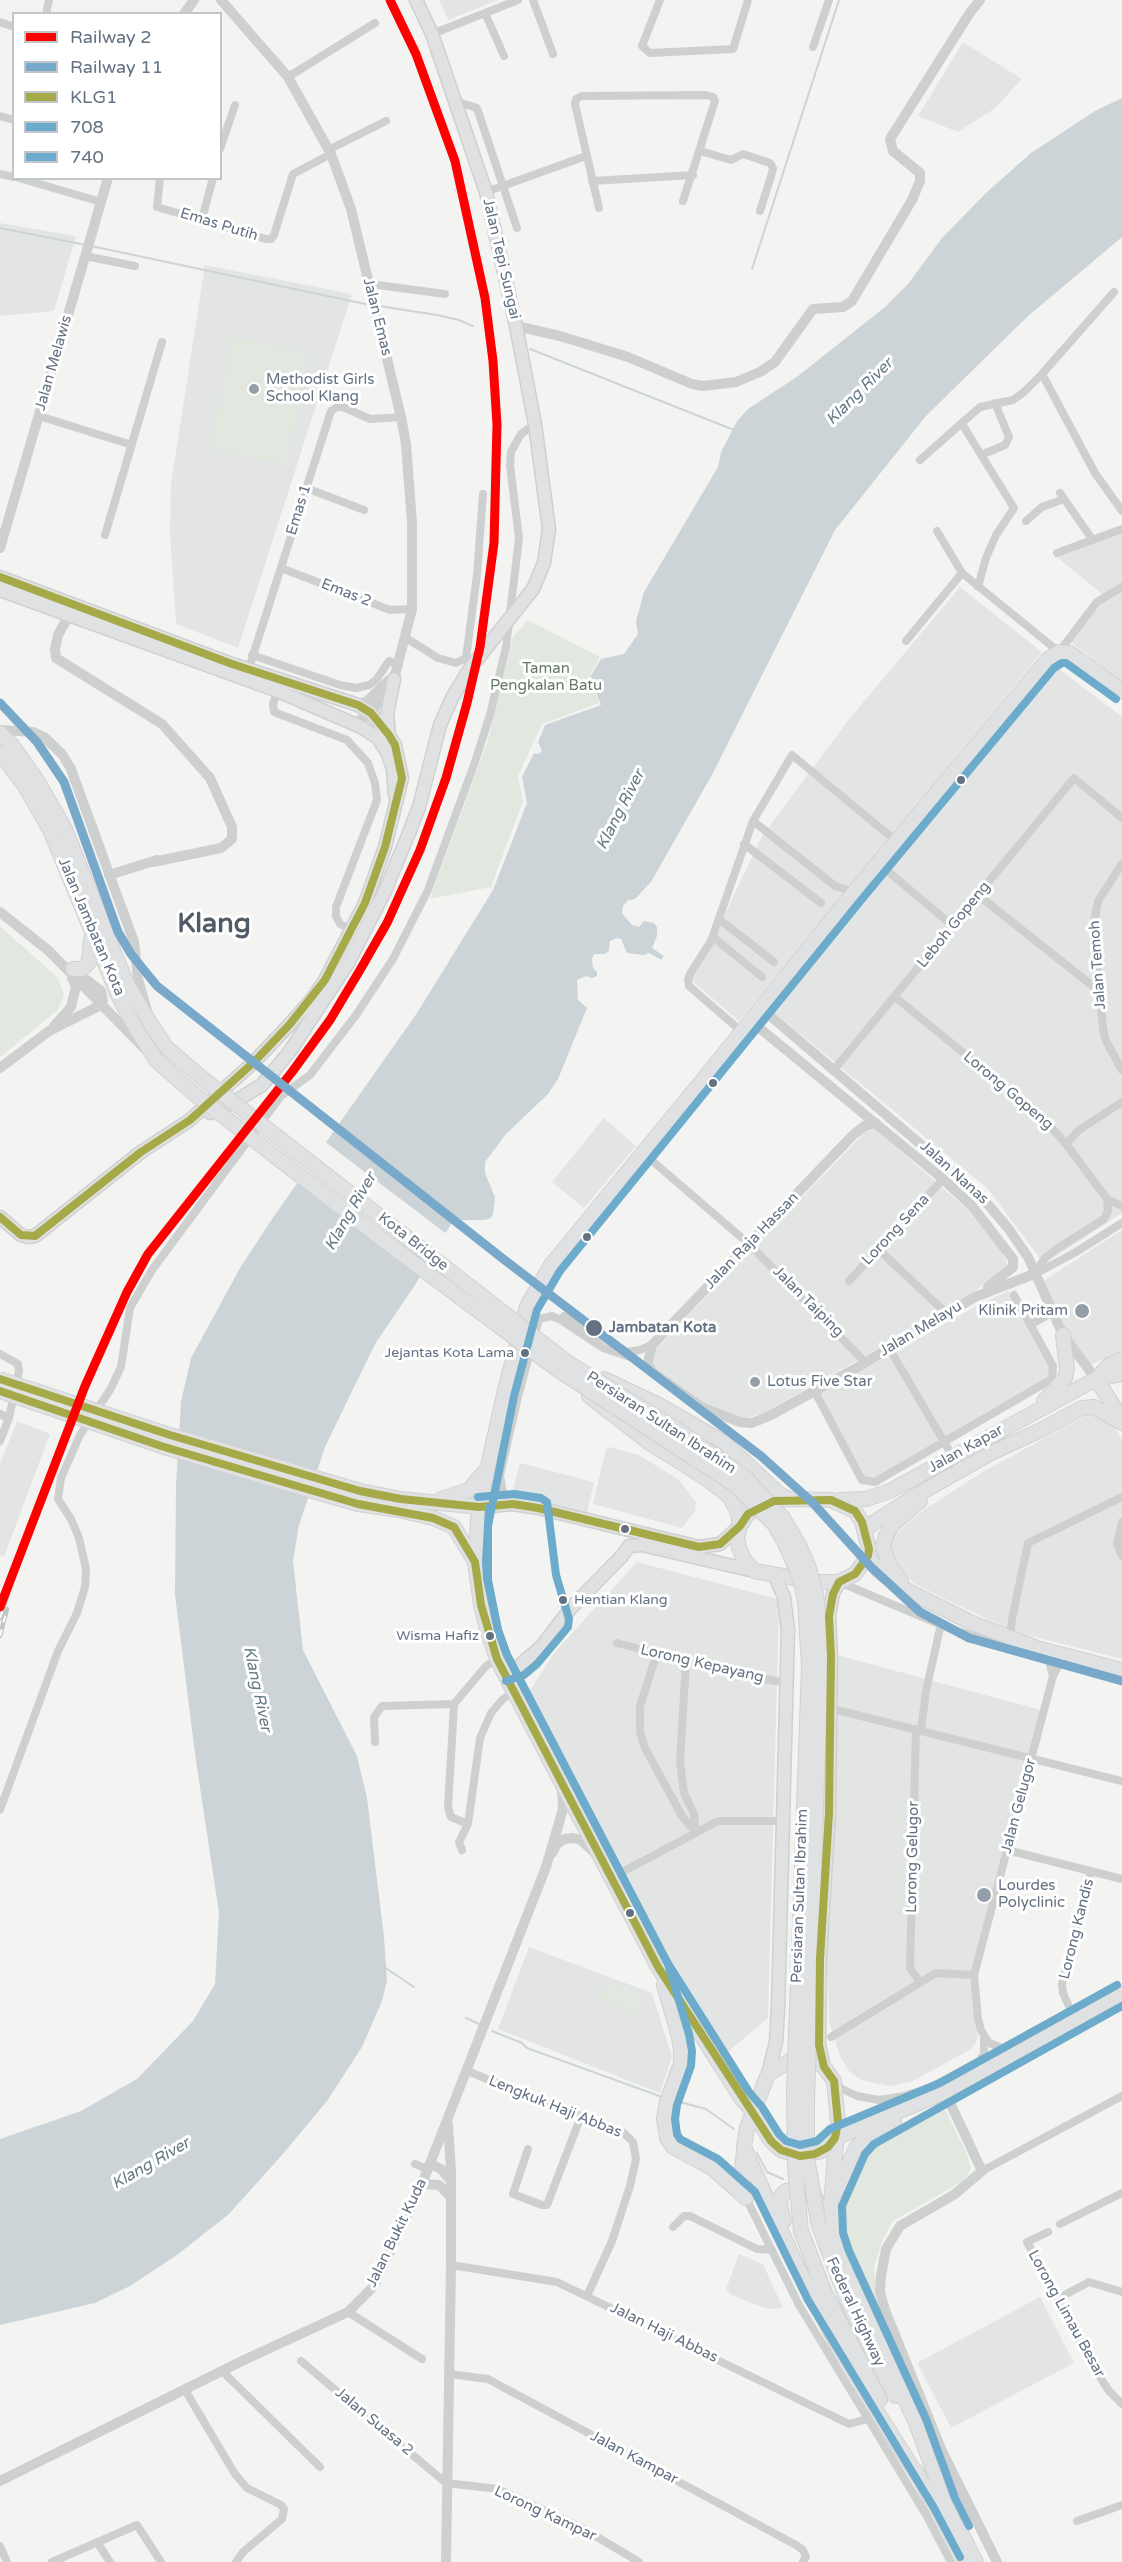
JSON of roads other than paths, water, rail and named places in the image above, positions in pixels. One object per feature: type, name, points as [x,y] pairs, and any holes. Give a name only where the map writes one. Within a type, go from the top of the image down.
[{"type":"highway","points":[[945,2092],[836,2138],[828,2147],[815,2154],[800,2156],[791,2154],[781,2150],[771,2141],[658,1968],[500,1665],[481,1605],[475,1562],[479,1507],[504,1394],[527,1306],[551,1265],[747,1026],[895,840],[1047,660],[1059,652],[1070,653],[1122,691]]},
{"type":"highway","name":"Jalan Jambatan Kota","points":[[0,732],[32,773],[65,829],[126,982],[167,1048],[202,1078]]},
{"type":"highway","name":"Jalan Jambatan Kota","points":[[0,753],[25,786],[50,830],[117,993],[136,1029],[157,1061],[192,1092]]},
{"type":"highway","points":[[70,969],[82,969],[89,963],[92,940],[72,882]]},
{"type":"highway","name":"Kota Bridge","points":[[202,1078],[563,1366]]},
{"type":"highway","name":"Kota Bridge","points":[[192,1092],[387,1243],[563,1366]]},
{"type":"highway","points":[[1029,1414],[1065,1378],[1067,1369],[1064,1335]]},
{"type":"highway","name":"Jalan Kapar","points":[[1096,1379],[1109,1365],[1122,1359]]},
{"type":"highway","points":[[563,1366],[657,1404],[725,1443],[779,1494],[788,1499]]},
{"type":"highway","points":[[563,1366],[640,1436],[722,1491],[735,1503],[740,1526]]},
{"type":"highway","name":"Persiaran Sultan Ibrahim","points":[[563,1366],[681,1432],[746,1478],[783,1518],[809,1568],[816,1594],[821,1642],[819,1756],[802,2004]]},
{"type":"highway","name":"Jalan Kapar","points":[[831,1500],[854,1501],[890,1491],[1096,1379],[1122,1374]]},
{"type":"highway","points":[[0,1379],[170,1435],[400,1504],[454,1527],[475,1562]]},
{"type":"highway","points":[[1096,1379],[1122,1421]]},
{"type":"highway","points":[[0,1391],[161,1446],[358,1504],[400,1504],[456,1496],[469,1490],[490,1464]]},
{"type":"highway","name":"Jalan Kapar","points":[[865,1531],[892,1510],[992,1453],[1082,1408],[1094,1407],[1122,1421]]},
{"type":"highway","points":[[920,1599],[896,1577],[883,1546],[885,1536],[892,1525],[918,1503],[956,1480],[992,1453]]},
{"type":"highway","points":[[788,1499],[831,1500],[855,1512],[862,1522],[869,1549],[868,1556],[855,1574],[839,1582],[775,1576],[754,1571],[744,1559],[739,1548],[737,1538],[740,1526],[748,1514],[756,1508],[774,1501],[788,1499]]},
{"type":"highway","points":[[424,1501],[479,1507]]},
{"type":"highway","points":[[868,1556],[878,1570],[898,1586],[920,1599],[1010,1639],[1121,1669]]},
{"type":"highway","points":[[658,1968],[679,2037],[681,2051],[681,2063],[667,2102],[664,2119],[667,2138],[673,2147],[712,2168],[746,2198]]},
{"type":"highway","points":[[831,2204],[856,2148],[868,2136],[1122,1994]]},
{"type":"highway","name":"Federal Highway","points":[[802,2004],[807,2158],[819,2226],[848,2303],[976,2562]]},
{"type":"highway","name":"Federal Highway","points":[[802,2004],[795,2168],[801,2231],[825,2293],[963,2562]]},
{"type":"highway","points":[[746,2198],[742,2170],[747,2128],[768,2074],[793,2059],[807,2058],[824,2067],[834,2081],[838,2109],[831,2204],[833,2235]]},
{"type":"highway","points":[[744,2147],[843,2368],[919,2478]]},
{"type":"highway","points":[[794,2260],[780,2206],[781,2196],[786,2191],[804,2188],[814,2194],[833,2235],[848,2276],[916,2423],[945,2502]]},
{"type":"main road","name":"Jalan Tepi Sungai","points":[[261,1085],[290,1051],[348,963],[385,891],[410,833],[440,725],[452,698],[471,666],[534,589],[544,563],[549,529],[535,424],[486,192],[432,34],[416,0]]},
{"type":"main road","points":[[0,577],[72,610],[246,675],[333,717],[354,724],[378,738],[388,754],[393,769],[396,808]]},
{"type":"main road","points":[[0,590],[72,610]]},
{"type":"main road","points":[[389,735],[387,714],[397,672]]},
{"type":"main road","points":[[0,1217],[21,1235],[35,1236],[141,1152],[190,1120],[245,1070],[312,999],[335,964],[365,903],[396,808],[402,778],[395,745],[371,713],[358,705],[308,689],[246,675]]},
{"type":"main road","points":[[308,689],[352,709],[351,717],[333,717]]},
{"type":"main road","points":[[190,1120],[234,1102],[261,1085],[245,1070]]},
{"type":"main road","points":[[479,1507],[513,1504],[707,1548],[720,1544],[740,1526]]},
{"type":"main road","points":[[500,1665],[519,1666],[542,1646],[570,1609],[629,1546],[628,1537],[623,1528]]},
{"type":"main road","points":[[629,1546],[642,1545],[754,1571]]},
{"type":"main road","points":[[768,2074],[776,2042],[778,2009],[788,1615],[784,1597],[775,1576]]},
{"type":"main road","points":[[824,2067],[819,2044],[829,1813],[831,1656],[829,1616],[833,1594],[839,1582]]},
{"type":"main road","points":[[778,2009],[787,2032],[793,2036],[807,2037],[814,2027],[820,1992]]},
{"type":"street","name":"Jalan Emas","points":[[220,0],[288,77],[329,152],[351,209],[406,444],[412,523],[412,609],[397,672],[371,713],[354,724]]},
{"type":"street","points":[[432,34],[518,0]]},
{"type":"street","points":[[533,0],[552,54]]},
{"type":"street","points":[[660,0],[642,46],[650,53],[733,49],[748,0]]},
{"type":"street","points":[[813,47],[829,0]]},
{"type":"street","points":[[517,332],[560,336],[628,357],[692,384],[703,386],[736,382],[760,372],[775,362],[813,309],[843,307],[852,301],[912,200],[920,181],[920,173],[893,151],[890,139],[980,0]]},
{"type":"street","points":[[485,13],[504,56]]},
{"type":"street","points":[[288,77],[375,23]]},
{"type":"street","points":[[599,208],[575,104],[576,99],[582,96],[706,95],[713,97],[715,101],[683,201]]},
{"type":"street","points":[[455,101],[477,108],[505,186],[517,228]]},
{"type":"street","points":[[222,143],[235,105]]},
{"type":"street","points":[[329,152],[386,121]]},
{"type":"street","points":[[700,151],[731,160],[743,154],[770,163],[773,168],[772,173],[760,211]]},
{"type":"street","name":"Emas Putih","points":[[160,180],[157,207],[271,239],[293,174],[329,152]]},
{"type":"street","points":[[486,192],[586,156]]},
{"type":"street","points":[[592,181],[693,175]]},
{"type":"street","points":[[26,180],[101,202]]},
{"type":"street","name":"Jalan Melawis","points":[[0,548],[107,180]]},
{"type":"street","points":[[202,219],[212,180]]},
{"type":"street","points":[[86,254],[135,266]]},
{"type":"street","points":[[370,284],[445,294]]},
{"type":"street","points":[[920,460],[980,407],[1013,400],[1024,392],[1114,292]]},
{"type":"street","points":[[105,535],[162,342]]},
{"type":"street","points":[[1042,374],[1095,473],[1122,512]]},
{"type":"street","points":[[981,455],[1005,445],[1009,437],[995,403]]},
{"type":"street","name":"Emas 1","points":[[246,675],[331,411],[337,407],[343,407],[370,419],[401,417]]},
{"type":"street","points":[[39,416],[132,446]]},
{"type":"street","points":[[0,1810],[58,1651],[77,1613],[85,1587],[86,1569],[80,1538],[58,1499],[61,1478],[80,1435],[110,1390],[121,1367],[130,1308],[152,1270],[281,1096],[310,1075],[356,1015],[393,960],[428,890],[476,762],[504,656],[519,538],[510,465],[511,452],[521,434],[535,424]]},
{"type":"street","points":[[962,424],[1014,508],[996,536],[986,558],[978,587]]},
{"type":"street","points":[[306,488],[363,510]]},
{"type":"street","points":[[406,638],[438,658],[456,663],[466,658],[477,575],[483,494]]},
{"type":"street","points":[[1026,521],[1042,507],[1062,496],[1092,539]]},
{"type":"street","points":[[1057,553],[1122,529]]},
{"type":"street","points":[[937,531],[962,573],[1059,652],[1097,602],[1122,587]]},
{"type":"street","name":"Emas 2","points":[[281,568],[390,610],[412,609]]},
{"type":"street","points":[[906,641],[962,573]]},
{"type":"street","points":[[72,610],[58,635],[56,658],[162,724],[190,752],[210,778],[232,827],[231,841],[221,848],[153,861],[109,875]]},
{"type":"street","points":[[252,655],[340,685],[356,688],[369,685],[376,680],[390,661],[397,672],[384,686],[358,705]]},
{"type":"street","points":[[278,692],[273,704],[274,712],[309,724],[352,744],[368,763],[375,783],[377,800],[336,907],[336,916],[340,924],[352,930]]},
{"type":"street","points":[[0,732],[33,732],[44,737],[62,754],[70,769],[135,946],[138,979],[152,1026]]},
{"type":"street","points":[[747,1026],[689,986],[690,974],[712,937],[753,820],[792,755],[895,840]]},
{"type":"street","name":"Leboh Gopeng","points":[[833,1071],[1074,778],[1122,818]]},
{"type":"street","points":[[753,820],[835,886],[854,892]]},
{"type":"street","points":[[744,844],[821,903]]},
{"type":"street","points":[[878,863],[953,926]]},
{"type":"street","name":"Jalan Temoh","points":[[1122,864],[1103,892],[1095,911],[1093,928],[1106,1041],[1122,1070]]},
{"type":"street","points":[[116,894],[124,870]]},
{"type":"street","points":[[978,896],[1099,991]]},
{"type":"street","points":[[0,912],[49,951],[57,954],[70,969],[101,991],[103,1001],[101,1005],[49,1031]]},
{"type":"street","points":[[719,919],[774,962]]},
{"type":"street","points":[[712,937],[762,977]]},
{"type":"street","points":[[0,1068],[49,1031],[71,1007],[76,986],[70,969]]},
{"type":"street","name":"Lorong Gopeng","points":[[895,997],[1042,1117],[1066,1144],[1107,1199]]},
{"type":"street","points":[[101,1005],[157,1061]]},
{"type":"street","name":"Jalan Nanas","points":[[761,1008],[980,1195],[1028,1257],[1064,1335],[1096,1379]]},
{"type":"street","points":[[86,1013],[103,1013],[113,1017]]},
{"type":"street","name":"Jalan Nanas","points":[[747,1026],[876,1123],[972,1206],[1013,1259],[1013,1267],[975,1297]]},
{"type":"street","points":[[1066,1144],[1079,1130],[1122,1102]]},
{"type":"street","name":"Jalan Raja Hassan","points":[[652,1345],[854,1134],[866,1125],[876,1123]]},
{"type":"street","name":"Jalan Taiping","points":[[644,1153],[749,1244],[865,1362]]},
{"type":"street","name":"Lorong Sena","points":[[849,1281],[943,1179]]},
{"type":"street","points":[[1035,1274],[1050,1254],[1106,1218],[1107,1199]]},
{"type":"street","points":[[1107,1199],[1122,1206]]},
{"type":"street","points":[[1035,1274],[1077,1252],[1122,1223]]},
{"type":"street","points":[[878,1249],[946,1313]]},
{"type":"street","name":"Jalan Melayu","points":[[652,1372],[703,1408],[740,1422],[752,1423],[770,1416],[975,1297],[1035,1274]]},
{"type":"street","points":[[814,1390],[862,1480],[875,1482],[884,1478],[1052,1379],[1053,1366],[1014,1295]]},
{"type":"street","points":[[524,1320],[544,1311],[554,1312],[584,1326],[609,1344],[627,1352],[652,1345]]},
{"type":"street","points":[[1030,1325],[1053,1312]]},
{"type":"street","points":[[513,1504],[503,1492],[500,1475],[515,1407],[539,1319],[552,1316],[560,1318],[603,1348],[633,1358],[652,1372]]},
{"type":"street","points":[[652,1345],[648,1363],[652,1372]]},
{"type":"street","points":[[889,1348],[953,1457]]},
{"type":"street","points":[[0,1354],[18,1364],[19,1371],[4,1416],[0,1441]]},
{"type":"street","points":[[1010,1639],[1011,1619],[1028,1543],[1122,1497]]},
{"type":"street","points":[[1122,1522],[1117,1544],[1122,1556]]},
{"type":"street","points":[[839,1582],[940,1624],[1043,1657],[1048,1661],[1053,1676]]},
{"type":"street","name":"Lorong Gelugor","points":[[920,1982],[910,1968],[918,1730],[940,1624]]},
{"type":"street","name":"Lorong Kepayang","points":[[616,1643],[736,1674],[787,1683]]},
{"type":"street","points":[[657,1653],[640,1706],[640,1732],[645,1748],[682,1816],[696,1833]]},
{"type":"street","points":[[686,1661],[680,1762],[684,1793],[694,1814],[696,1833]]},
{"type":"street","points":[[1053,1676],[1059,1665],[1066,1663],[1121,1669]]},
{"type":"street","points":[[468,1824],[451,1817],[448,1807],[454,1704],[486,1666],[500,1665]]},
{"type":"street","name":"Jalan Gelugor","points":[[984,2037],[978,2019],[974,1975],[1053,1676]]},
{"type":"street","points":[[462,1850],[459,1842],[468,1824],[480,1738],[491,1713],[503,1699],[514,1692]]},
{"type":"street","points":[[375,1742],[374,1717],[382,1706],[454,1704]]},
{"type":"street","points":[[830,1708],[1122,1781]]},
{"type":"street","name":"Jalan Bukit Kuda","points":[[0,2481],[222,2371],[348,2312],[373,2287],[422,2184],[448,2121],[546,1867],[563,1809],[562,1784]]},
{"type":"street","points":[[611,1878],[718,1821],[782,1821]]},
{"type":"street","points":[[546,1867],[557,1844],[564,1839],[581,1840],[602,1860]]},
{"type":"street","points":[[1007,1850],[1122,1879]]},
{"type":"street","name":"Lorong Kandis","points":[[1075,2020],[1062,1984],[1091,1871]]},
{"type":"street","points":[[831,2037],[936,1973],[974,1975]]},
{"type":"street","points":[[984,2037],[988,2043],[1002,2048],[1053,2032]]},
{"type":"street","points":[[834,2081],[842,2089],[857,2096],[879,2100],[904,2096],[931,2087],[979,2061],[984,2054],[984,2037]]},
{"type":"street","name":"Lengkuk Haji Abbas","points":[[467,2071],[630,2137],[636,2160],[630,2186],[612,2241],[587,2296]]},
{"type":"street","points":[[945,2092],[982,2171]]},
{"type":"street","points":[[997,2562],[942,2451],[885,2310],[880,2292],[880,2276],[886,2249],[900,2226],[955,2194],[982,2171],[1122,2096]]},
{"type":"street","points":[[528,2149],[513,2194],[547,2205],[581,2116]]},
{"type":"street","points":[[446,2562],[451,2265],[448,2121]]},
{"type":"street","points":[[416,2164],[441,2169],[451,2181]]},
{"type":"street","points":[[422,2184],[439,2185],[451,2197]]},
{"type":"street","points":[[1060,2224],[1122,2193]]},
{"type":"street","points":[[746,2198],[799,2305],[843,2368],[867,2419],[925,2513],[951,2562]]},
{"type":"street","points":[[673,2227],[684,2216],[690,2216],[757,2249],[772,2250]]},
{"type":"street","name":"Lorong Limau Besar","points":[[1048,2232],[1027,2242],[1095,2371],[1109,2391],[1122,2404]]},
{"type":"street","name":"Jalan Haji Abbas","points":[[451,2265],[557,2282],[849,2424],[867,2419]]},
{"type":"street","points":[[1057,2299],[1089,2282],[1122,2292]]},
{"type":"street","points":[[348,2312],[422,2359]]},
{"type":"street","name":"Jalan Suasa 2","points":[[301,2361],[446,2483]]},
{"type":"street","points":[[890,2363],[927,2414]]},
{"type":"street","points":[[222,2371],[320,2468]]},
{"type":"street","name":"Jalan Kampar","points":[[449,2374],[488,2379],[796,2545],[803,2550],[806,2557],[803,2562]]},
{"type":"street","points":[[185,2390],[235,2474],[247,2488],[281,2505],[284,2509],[282,2519],[243,2552],[236,2562]]},
{"type":"street","name":"Lorong Kampar","points":[[446,2483],[498,2489],[582,2529],[639,2562]]},
{"type":"street","points":[[1077,2521],[1122,2505]]},
{"type":"street","points":[[52,2562],[137,2525],[161,2562]]},
{"type":"street","points":[[97,2542],[110,2562]]},
{"type":"street","points":[[0,2546],[7,2562]]},
{"type":"water","name":"Klang River","points":[[1122,98],[1122,237],[1027,317],[926,416],[835,530],[713,773],[651,882],[635,899],[628,900],[623,906],[622,913],[632,925],[639,927],[644,921],[654,923],[657,927],[657,936],[652,948],[664,956],[661,960],[649,953],[644,955],[627,953],[621,939],[617,938],[610,941],[609,951],[605,954],[594,954],[593,968],[597,976],[592,978],[586,976],[577,980],[578,1000],[587,1008],[558,1079],[548,1094],[506,1134],[485,1162],[485,1173],[495,1197],[491,1218],[459,1220],[451,1224],[415,1285],[375,1344],[325,1447],[299,1525],[293,1561],[303,1650],[357,1756],[367,1798],[387,1981],[382,2001],[362,2047],[327,2101],[282,2155],[229,2214],[177,2255],[130,2286],[95,2303],[0,2325],[0,2139],[81,2111],[137,2079],[193,2021],[215,1984],[219,1913],[196,1761],[175,1595],[176,1485],[181,1402],[191,1358],[240,1268],[417,1013],[493,890],[527,803],[522,777],[534,753],[538,754],[542,751],[538,742],[545,725],[601,705],[594,688],[597,686],[594,679],[590,677],[601,659],[624,654],[638,634],[636,621],[644,592],[718,467],[721,452],[737,421],[748,409],[798,376],[885,307],[908,284],[942,238],[986,193],[1031,153],[1095,111]]},
{"type":"waterway","points":[[752,269],[839,0]]},
{"type":"waterway","points":[[0,228],[86,245]]},
{"type":"waterway","points":[[91,246],[370,305]]},
{"type":"waterway","points":[[379,306],[437,315],[473,326]]},
{"type":"waterway","points":[[530,349],[734,430]]},
{"type":"waterway","points":[[384,1967],[414,1987]]},
{"type":"waterway","points":[[466,2018],[479,2024]]},
{"type":"waterway","points":[[492,2031],[522,2043],[527,2048],[662,2097]]},
{"type":"waterway","points":[[680,2102],[706,2109],[734,2129]]},
{"type":"waterway","points":[[757,2153],[767,2172],[783,2179]]},
{"type":"railway","points":[[0,1618],[35,1512]]},
{"type":"railway","points":[[0,1636],[7,1609]]},
{"type":"rail line","name":"2","points":[[0,1607],[85,1386],[127,1292],[148,1254],[292,1072],[330,1020],[360,970],[387,923],[420,850],[446,778],[467,703],[480,647],[494,543],[497,425],[493,361],[485,298],[455,161],[416,54],[390,0]]},
{"type":"rail line","name":"11","points":[[0,703],[37,742],[64,782],[118,932],[131,954],[157,986],[502,1258],[761,1456],[812,1502],[871,1567],[920,1612],[969,1638],[1122,1681]]},
{"type":"place","name":"Methodist Girls School Klang","points":[[254,389]]},
{"type":"place","name":"Klinik Pritam","points":[[1082,1311]]},
{"type":"place","name":"Jambatan Kota","points":[[594,1328]]},
{"type":"place","name":"Jejantas Kota Lama","points":[[525,1353]]},
{"type":"place","name":"Lotus Five Star","points":[[755,1382]]},
{"type":"place","name":"Hentian Klang","points":[[563,1600]]},
{"type":"place","name":"Wisma Hafiz","points":[[490,1636]]},
{"type":"place","name":"Lourdes Polyclinic","points":[[984,1895]]},
{"type":"district","name":"Klang","points":[[214,925]]},
{"type":"park label","name":"Taman Pengkalan Batu","points":[[546,678]]}]
